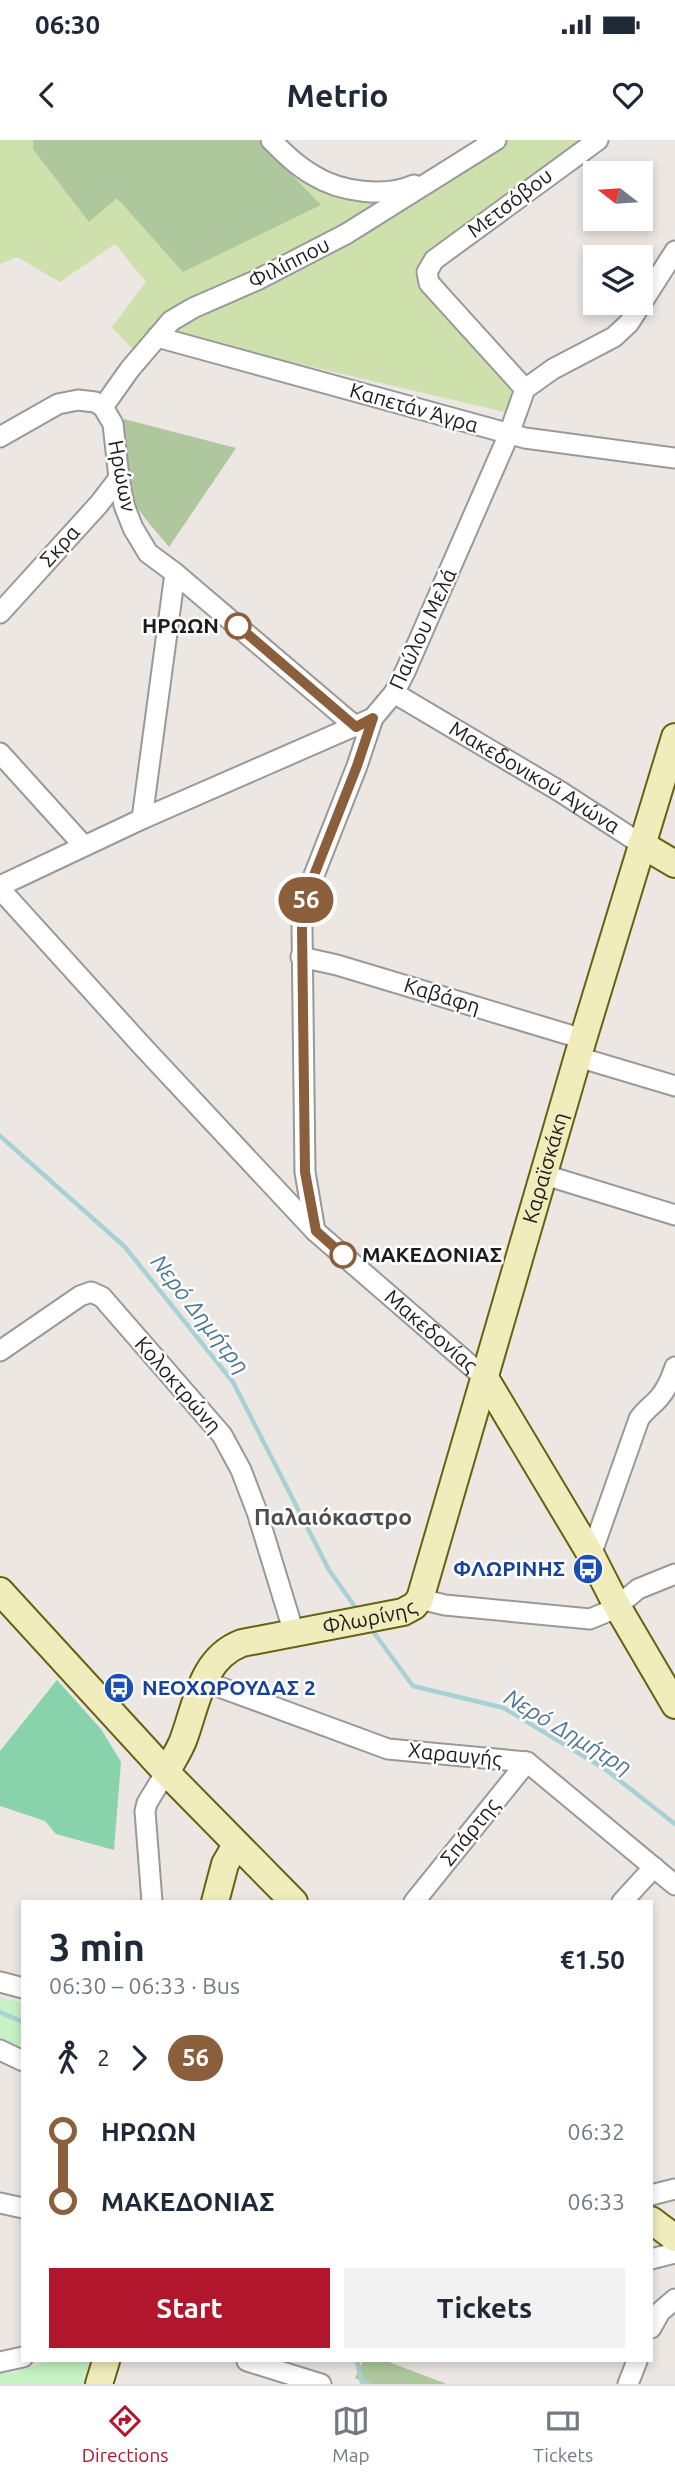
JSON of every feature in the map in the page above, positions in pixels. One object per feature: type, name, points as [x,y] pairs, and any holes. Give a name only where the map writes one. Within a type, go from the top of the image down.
[{"type":"street","points":[[271,140],[314,176],[337,185],[382,192],[404,190],[438,175]]},
{"type":"street","name":"Φιλίππου","points":[[103,407],[171,321],[192,308],[257,279],[345,234],[496,140]]},
{"type":"street","name":"Μετσόβου","points":[[525,389],[429,283],[427,272],[434,260],[598,140]]},
{"type":"street","points":[[525,389],[553,369],[614,337],[629,323],[675,251]]},
{"type":"street","name":"Καπετάν Άγρα","points":[[157,337],[509,434],[675,458]]},
{"type":"street","name":"Παύλου Μελά","points":[[0,888],[142,819],[365,722],[394,693],[509,434],[525,389]]},
{"type":"street","points":[[0,437],[58,404],[78,400],[95,402],[103,407]]},
{"type":"street","name":"Ηρώων","points":[[103,407],[113,424],[124,505],[148,553],[365,722]]},
{"type":"street","name":"Σκρα","points":[[0,613],[99,504],[119,478]]},
{"type":"street","points":[[142,819],[175,573]]},
{"type":"street","name":"Μακεδονικού Αγώνα","points":[[394,693],[561,792],[675,864]]},
{"type":"street","points":[[316,1231],[305,1172],[302,927],[307,893],[357,766],[365,722]]},
{"type":"street","name":"Καραϊσκάκη","points":[[420,1599],[641,844],[675,737]]},
{"type":"street","points":[[0,753],[83,846]]},
{"type":"street","name":"Μακεδονίας","points":[[0,888],[144,1048],[316,1231],[485,1378],[591,1555],[617,1606],[675,1705]]},
{"type":"street","name":"Καβάφη","points":[[301,957],[337,965],[581,1048],[675,1086]]},
{"type":"street","points":[[545,1175],[675,1216]]},
{"type":"street","name":"Κολοκτρώνη","points":[[0,1351],[80,1296],[91,1292],[102,1297],[222,1435],[241,1470],[257,1512],[294,1633]]},
{"type":"street","points":[[591,1555],[639,1419],[667,1388],[675,1367]]},
{"type":"street","name":"Φλωρίνης","points":[[166,1772],[183,1740],[203,1681],[212,1664],[229,1649],[242,1643],[387,1616],[409,1610],[420,1599],[445,1605],[580,1619],[598,1617],[633,1592],[675,1574]]},
{"type":"street","points":[[0,1591],[166,1772],[293,1900]]},
{"type":"street","name":"Χαραυγής","points":[[203,1681],[388,1749],[527,1762],[675,1885]]},
{"type":"street","name":"Σπάρτης","points":[[416,1900],[527,1762]]},
{"type":"street","points":[[152,1900],[145,1811],[146,1803],[166,1772]]},
{"type":"street","points":[[216,1900],[225,1864],[236,1845]]},
{"type":"street","points":[[624,1900],[653,1867]]},
{"type":"street","points":[[0,1982],[21,1987]]},
{"type":"street","points":[[0,2050],[21,2060]]},
{"type":"street","points":[[653,2194],[675,2189]]},
{"type":"street","points":[[0,2203],[21,2208]]},
{"type":"street","points":[[653,2222],[675,2238]]},
{"type":"street","points":[[653,2258],[675,2253]]},
{"type":"street","points":[[653,2324],[660,2312],[675,2299]]},
{"type":"street","points":[[1,2366],[21,2358]]},
{"type":"street","points":[[99,2384],[106,2362]]},
{"type":"street","points":[[250,2362],[320,2384]]},
{"type":"street","points":[[628,2384],[637,2362]]},
{"type":"green space","points":[[0,140],[284,140],[326,172],[365,182],[414,183],[496,140],[587,140],[425,257],[517,375],[505,412],[171,334],[138,355],[112,327],[146,282],[115,244],[60,282],[17,257],[0,264]]},
{"type":"green space","points":[[33,140],[258,140],[321,205],[183,272],[117,198],[89,222],[33,149]]},
{"type":"green space","points":[[124,419],[236,448],[169,547],[142,514],[130,493],[123,462]]},
{"type":"green space","points":[[57,1680],[101,1729],[121,1762],[114,1850],[56,1834],[45,1821],[0,1806],[0,1751]]},
{"type":"green space","points":[[0,1998],[21,2003],[21,2053],[0,2044]]},
{"type":"green space","points":[[48,2362],[89,2362],[82,2384],[0,2384],[0,2371],[11,2373]]},
{"type":"green space","points":[[363,2362],[389,2362],[447,2384],[367,2384],[355,2378]]},
{"type":"waterway","name":"Νερό Δημήτρη","points":[[0,1136],[125,1247],[233,1382],[329,1570],[358,1611]]},
{"type":"waterway","name":"Νερό Δημήτρη","points":[[369,1626],[413,1686],[504,1708],[605,1769],[675,1824]]},
{"type":"waterway","points":[[0,2012],[21,2021]]},
{"type":"waterway","points":[[357,2362],[362,2382],[369,2384]]},
{"type":"bus line","name":"56","points":[[238,626],[356,727],[373,718],[307,893],[302,927],[305,1172],[316,1231],[343,1255]]},
{"type":"place","name":"ΗΡΩΩΝ","points":[[238,626]]},
{"type":"place","name":"ΜΑΚΕΔΟΝΙΑΣ","points":[[343,1255]]},
{"type":"place","name":"ΦΛΩΡΙΝΗΣ","points":[[588,1569]]},
{"type":"place","name":"ΝΕΟΧΩΡΟΥΔΑΣ 2","points":[[119,1688]]},
{"type":"district","name":"Παλαιόκαστρο","points":[[333,1517]]}]
